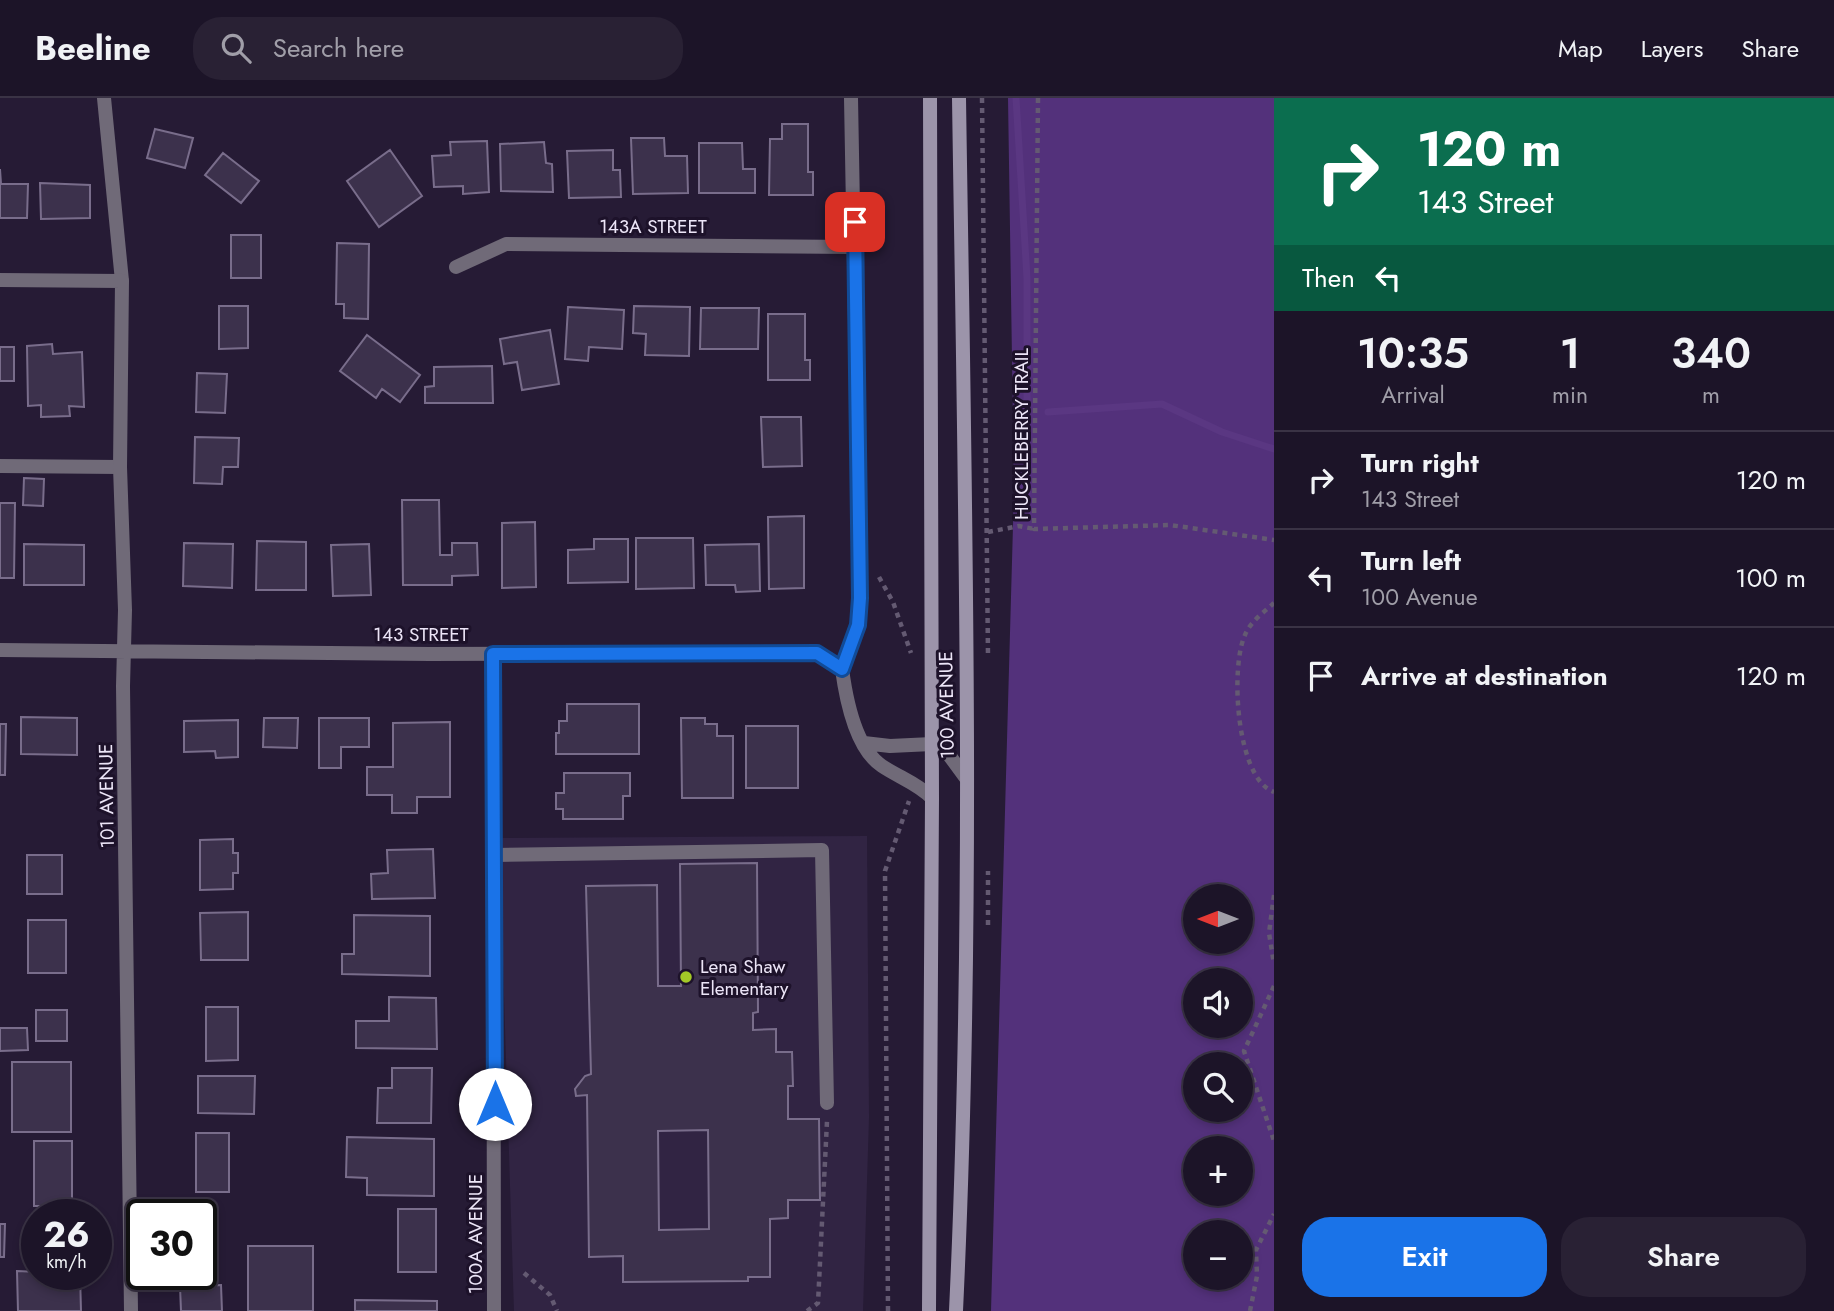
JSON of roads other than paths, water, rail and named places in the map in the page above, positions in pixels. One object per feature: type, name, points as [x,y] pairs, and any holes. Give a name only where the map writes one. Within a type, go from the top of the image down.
[{"type":"main road","name":"100 AVENUE","points":[[929,1311],[932,798],[930,98]]},
{"type":"main road","name":"100 AVENUE","points":[[956,1311],[966,1070],[966,778],[959,98]]},
{"type":"street","name":"101 AVENUE","points":[[104,98],[122,281],[120,467],[125,649],[131,1311]]},
{"type":"street","points":[[852,98],[860,598],[858,625],[842,669],[847,704],[864,743],[880,765],[912,781],[932,798]]},
{"type":"street","name":"143A STREET","points":[[456,267],[506,244],[855,247]]},
{"type":"street","points":[[0,281],[122,281]]},
{"type":"street","points":[[0,466],[120,467]]},
{"type":"street","name":"143 STREET","points":[[0,650],[493,654],[817,653],[842,669]]},
{"type":"street","name":"100A AVENUE","points":[[493,654],[494,1311]]},
{"type":"street","points":[[864,743],[890,746],[932,744],[949,755],[966,778]]},
{"type":"street","points":[[495,855],[822,850],[827,1103]]},
{"type":"waterway","points":[[1016,98],[1027,278],[1027,493]]},
{"type":"waterway","points":[[1048,412],[1162,404],[1222,432],[1274,449]]},
{"type":"place","name":"Lena Shaw Elementary","points":[[686,977]]}]
